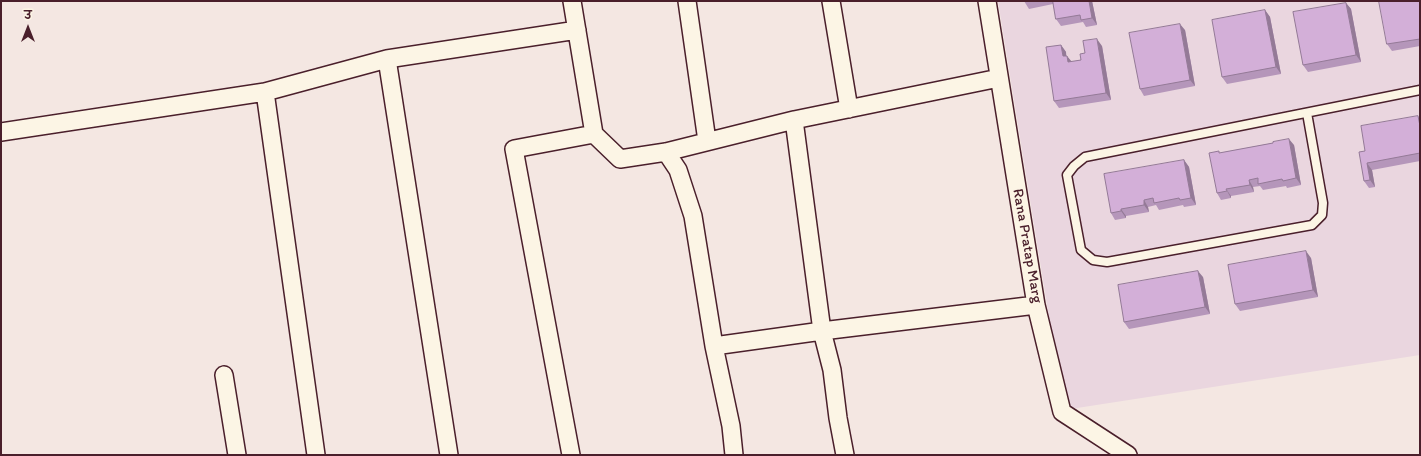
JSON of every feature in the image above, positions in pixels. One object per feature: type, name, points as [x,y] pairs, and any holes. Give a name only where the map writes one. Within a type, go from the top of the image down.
[{"type":"street","points":[[572,1],[594,134],[620,159],[666,152],[794,120],[999,78]]},
{"type":"street","points":[[687,1],[707,141]]},
{"type":"street","points":[[831,1],[849,109]]},
{"type":"street","name":"Rana Pratap Marg","points":[[987,1],[1036,305],[1062,412],[1128,455]]},
{"type":"street","points":[[1,132],[265,92],[387,59],[577,30]]},
{"type":"street","points":[[387,59],[448,455]]},
{"type":"street","points":[[265,92],[316,455]]},
{"type":"street","points":[[794,120],[822,331],[832,370],[838,418],[845,455]]},
{"type":"street","points":[[571,455],[514,149],[594,134]]},
{"type":"street","points":[[666,152],[678,170],[693,216],[714,346],[731,426],[734,455]]},
{"type":"street","points":[[714,346],[822,331],[1036,305]]},
{"type":"street","points":[[224,375],[237,455]]},
{"type":"lane","points":[[1307,113],[1323,203],[1322,215],[1312,225],[1107,262],[1093,260],[1081,250],[1067,175],[1074,166],[1085,157],[1420,90]]},
{"type":"shaded area","points":[[998,1],[1420,1],[1420,355],[1064,410]]},
{"type":"building","points":[[1053,1],[1089,1],[1092,18],[1081,20],[1080,15],[1056,19]]},
{"type":"building","points":[[1379,1],[1420,1],[1420,39],[1387,44]]},
{"type":"building","points":[[1346,3],[1356,55],[1303,65],[1293,12]]},
{"type":"building","points":[[1265,10],[1276,67],[1222,77],[1212,20]]},
{"type":"building","points":[[1180,24],[1190,80],[1140,89],[1129,33]]},
{"type":"building","points":[[1097,39],[1106,93],[1054,101],[1046,47],[1061,45],[1063,56],[1067,56],[1068,62],[1081,60],[1080,54],[1085,53],[1083,41]]},
{"type":"building","points":[[1418,116],[1420,126],[1420,153],[1367,163],[1370,180],[1364,181],[1359,152],[1365,151],[1361,126]]},
{"type":"building","points":[[1289,139],[1296,178],[1258,184],[1258,178],[1249,180],[1250,185],[1226,189],[1227,191],[1217,193],[1209,153],[1219,151],[1219,153]]},
{"type":"building","points":[[1184,160],[1191,198],[1180,200],[1179,198],[1154,203],[1153,198],[1144,200],[1144,205],[1121,209],[1121,211],[1111,213],[1104,174]]},
{"type":"building","points":[[1306,251],[1313,290],[1235,304],[1228,265]]},
{"type":"building","points":[[1198,271],[1205,307],[1124,322],[1118,285]]}]
